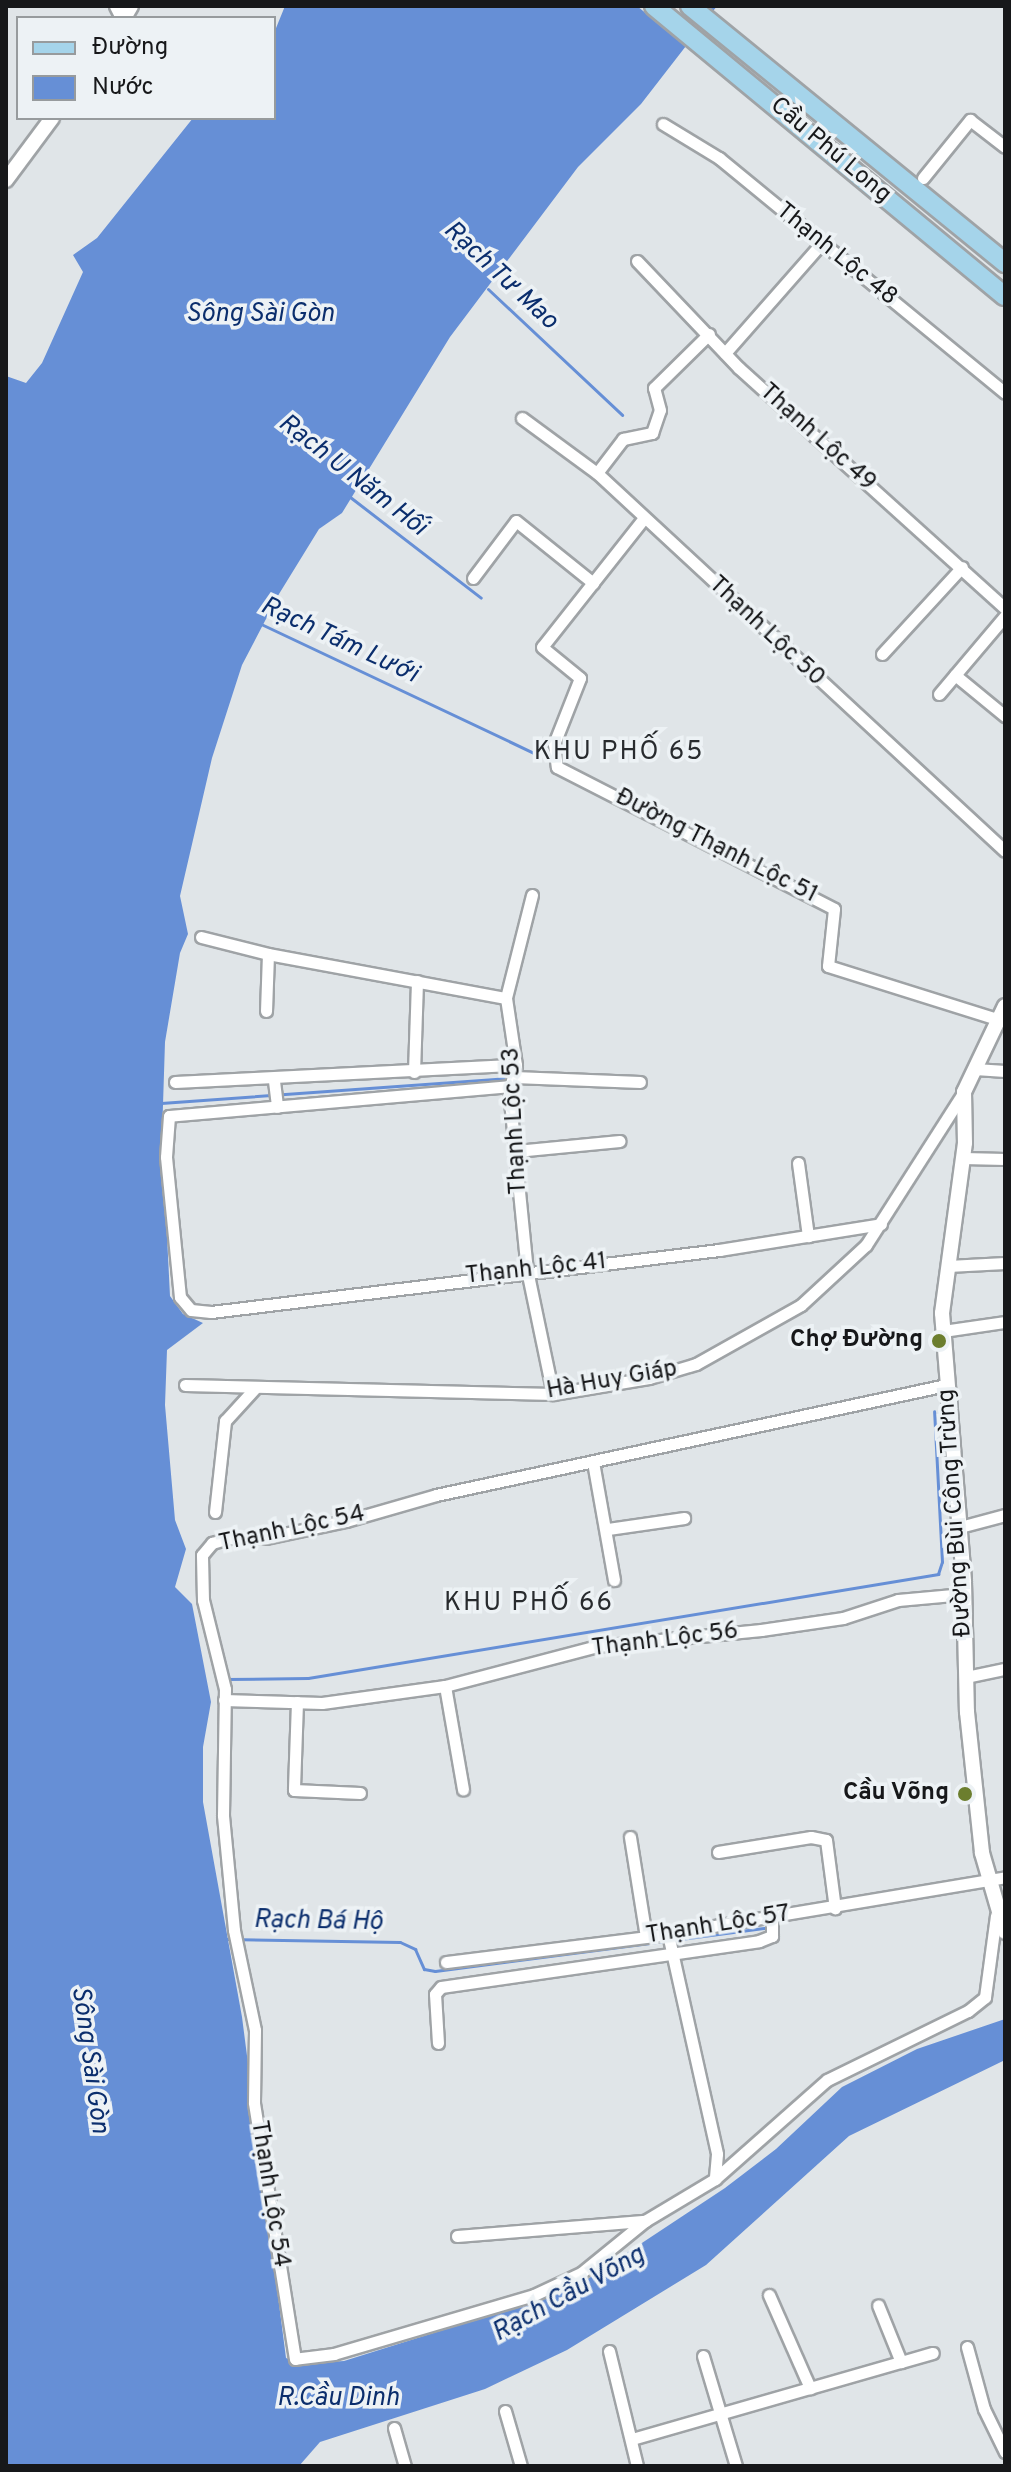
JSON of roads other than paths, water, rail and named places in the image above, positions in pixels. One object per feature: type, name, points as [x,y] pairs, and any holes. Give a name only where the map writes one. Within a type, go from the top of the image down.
[{"type":"main road","name":"Cầu Phú Long","points":[[654,6],[1005,296]]},
{"type":"main road","name":"Cầu Phú Long","points":[[690,6],[1005,263]]},
{"type":"street","points":[[6,180],[51,120]]},
{"type":"street","points":[[923,178],[970,120],[1005,147]]},
{"type":"street","name":"Thạnh Lộc 48","points":[[663,124],[719,158],[820,245],[1005,393]]},
{"type":"street","points":[[725,353],[820,245]]},
{"type":"street","name":"Thạnh Lộc 49","points":[[637,261],[725,353],[1005,608]]},
{"type":"street","points":[[597,473],[623,439],[647,438],[652,433],[660,410],[654,388],[709,334]]},
{"type":"street","name":"Thạnh Lộc 50","points":[[522,418],[597,473],[1005,851]]},
{"type":"street","points":[[473,578],[516,521],[593,583],[644,518]]},
{"type":"street","points":[[882,654],[962,567]]},
{"type":"street","name":"Đường Thạnh Lộc 51","points":[[593,583],[542,647],[580,678],[554,744],[557,767],[834,909],[828,966],[1001,1013]]},
{"type":"street","points":[[939,694],[1005,616]]},
{"type":"street","points":[[955,675],[1005,716]]},
{"type":"street","name":"Thạnh Lộc 53","points":[[532,895],[506,998],[514,1076],[516,1151],[530,1273],[553,1394]]},
{"type":"street","points":[[201,937],[268,954],[506,998]]},
{"type":"street","points":[[266,1011],[268,954]]},
{"type":"street","points":[[414,1072],[417,981]]},
{"type":"street","name":"Hà Huy Giáp","points":[[185,1385],[553,1394],[649,1378],[735,1346],[822,1289],[881,1224],[964,1092],[1001,1013]]},
{"type":"street","points":[[975,1069],[1005,1071]]},
{"type":"street","points":[[175,1082],[274,1082],[414,1072],[640,1082]]},
{"type":"street","points":[[274,1082],[277,1106],[514,1076]]},
{"type":"street","name":"Đường Bùi Công Trừng","points":[[964,1092],[963,1158],[948,1266],[943,1331],[960,1527],[966,1677],[982,1853],[996,1916],[1005,1932]]},
{"type":"street","name":"Thạnh Lộc 41","points":[[277,1106],[169,1116],[166,1157],[180,1297],[191,1310],[530,1273],[881,1224]]},
{"type":"street","points":[[516,1151],[620,1141]]},
{"type":"street","points":[[963,1158],[1005,1159]]},
{"type":"street","points":[[798,1163],[808,1236]]},
{"type":"street","points":[[948,1266],[1005,1263]]},
{"type":"street","points":[[943,1331],[1005,1322]]},
{"type":"street","name":"Thạnh Lộc 54","points":[[645,2221],[581,2273],[534,2295],[334,2354],[295,2359],[254,2102],[255,2030],[234,1931],[223,1815],[225,1686],[223,1673],[214,1655],[203,1600],[202,1555],[212,1543],[346,1521],[436,1495],[946,1385]]},
{"type":"street","points":[[215,1512],[225,1421],[256,1387]]},
{"type":"street","points":[[593,1462],[608,1529],[614,1580]]},
{"type":"street","points":[[960,1527],[1005,1515]]},
{"type":"street","points":[[608,1529],[684,1518]]},
{"type":"street","name":"Thạnh Lộc 56","points":[[224,1700],[297,1702],[445,1686],[598,1646],[802,1624],[843,1618],[898,1600],[964,1594]]},
{"type":"street","points":[[966,1677],[1005,1669]]},
{"type":"street","points":[[445,1686],[463,1789]]},
{"type":"street","points":[[297,1702],[294,1790],[360,1793]]},
{"type":"street","points":[[630,1837],[646,1937]]},
{"type":"street","points":[[718,1852],[811,1837],[826,1840],[835,1908]]},
{"type":"street","name":"Thạnh Lộc 57","points":[[446,1962],[669,1934],[990,1884],[1005,1877]]},
{"type":"street","points":[[457,2236],[645,2221],[715,2179],[827,2080],[968,2011],[985,1997],[996,1916]]},
{"type":"street","points":[[438,2043],[435,1994],[441,1987],[772,1936],[772,1918]]},
{"type":"street","points":[[669,1934],[717,2154],[715,2179]]},
{"type":"street","points":[[769,2295],[810,2388]]},
{"type":"street","points":[[878,2305],[901,2362]]},
{"type":"street","points":[[967,2347],[984,2409],[1005,2452]]},
{"type":"street","points":[[609,2351],[637,2466]]},
{"type":"street","points":[[632,2439],[718,2411],[933,2353]]},
{"type":"street","points":[[703,2356],[736,2466]]},
{"type":"street","points":[[505,2411],[521,2466]]},
{"type":"street","points":[[394,2428],[405,2466]]},
{"type":"water","name":"Sông Sài Gòn","points":[[285,6],[717,6],[641,104],[578,167],[450,337],[342,513],[319,529],[279,594],[242,665],[212,758],[180,896],[188,934],[180,953],[165,1042],[162,1136],[170,1296],[183,1314],[203,1323],[167,1350],[165,1405],[175,1520],[186,1549],[175,1587],[192,1604],[211,1702],[203,1747],[203,1802],[242,2017],[286,2358],[301,2364],[344,2361],[513,2308],[589,2278],[725,2188],[776,2149],[842,2087],[917,2049],[1005,2019],[1005,2060],[849,2136],[706,2265],[567,2350],[485,2389],[320,2442],[299,2466],[6,2466],[6,376],[26,383],[42,363],[83,272],[73,255],[97,238],[191,120],[276,120],[276,28]]},
{"type":"waterway","name":"Rạch Tư Mao","points":[[488,289],[622,415]]},
{"type":"waterway","name":"Rạch U Năm Hối","points":[[350,497],[481,598]]},
{"type":"waterway","name":"Rạch Tám Lưới","points":[[261,624],[538,755]]},
{"type":"waterway","points":[[161,1103],[509,1078]]},
{"type":"waterway","points":[[226,1679],[308,1678],[938,1574],[942,1562],[934,1411]]},
{"type":"waterway","name":"Rạch Bá Hộ","points":[[673,1940],[764,1928]]},
{"type":"waterway","name":"Rạch Bá Hộ","points":[[226,1939],[400,1942],[415,1949],[424,1969],[435,1971],[665,1941]]},
{"type":"place","name":"Chợ Đường","points":[[939,1341]]},
{"type":"place","name":"Cầu Võng","points":[[965,1794]]},
{"type":"district","name":"KHU PHỐ 65","points":[[619,753]]},
{"type":"district","name":"KHU PHỐ 66","points":[[529,1604]]},
{"type":"water label","name":"Rạch Cầu Võng","points":[[569,2295]]},
{"type":"water label","name":"R.Cầu Dinh","points":[[338,2399]]}]
